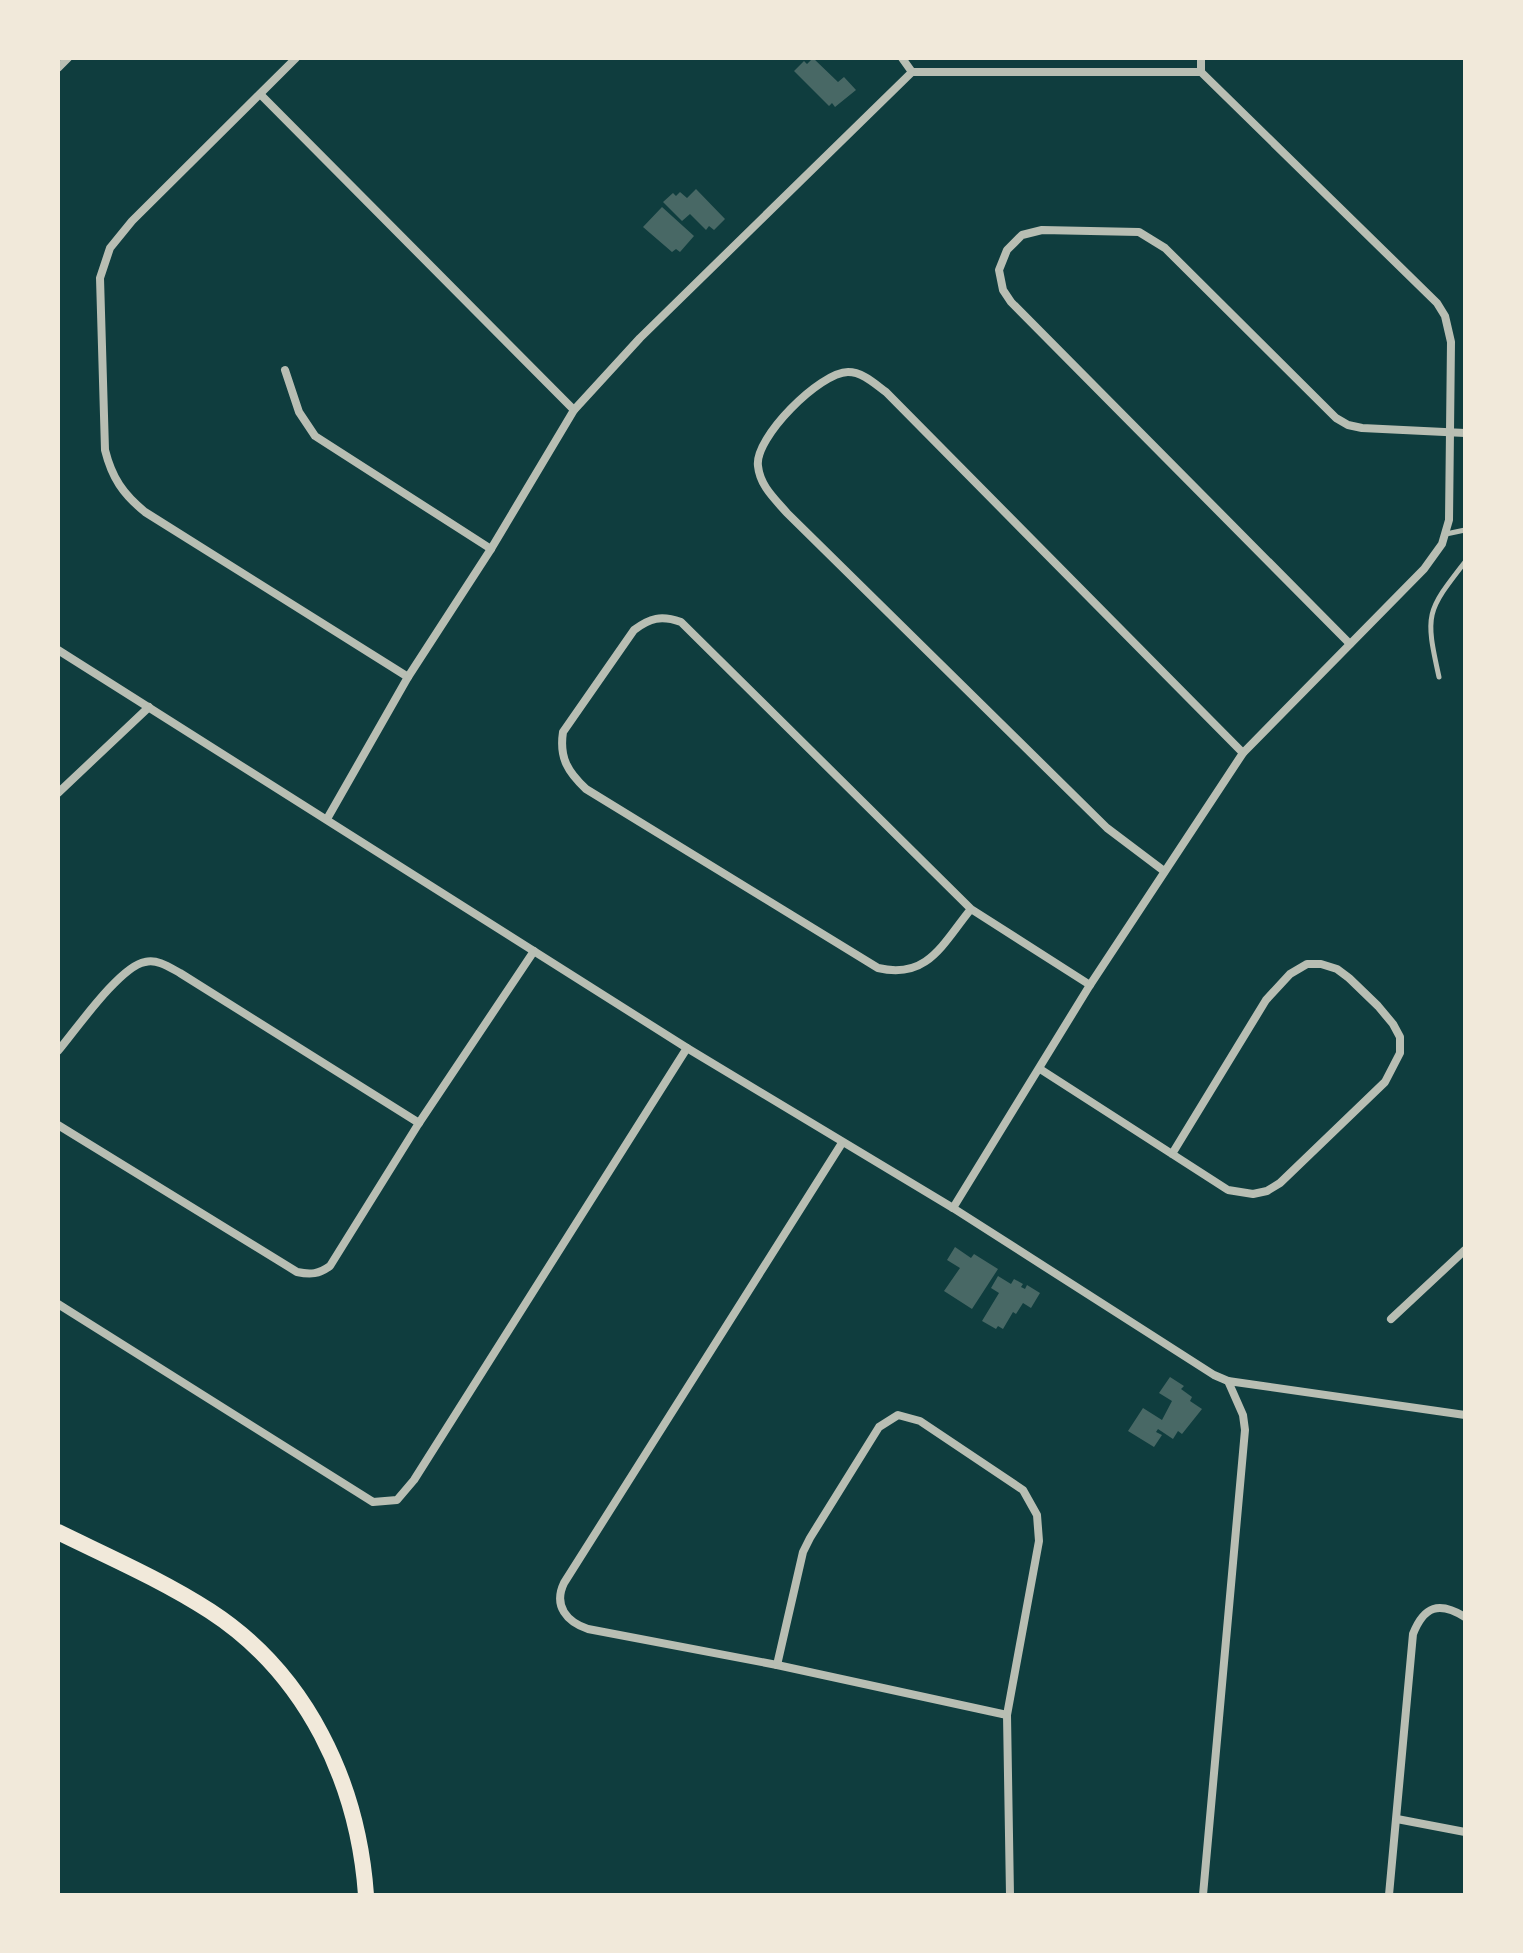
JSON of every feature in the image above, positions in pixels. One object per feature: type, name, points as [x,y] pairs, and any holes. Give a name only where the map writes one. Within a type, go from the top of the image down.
[{"type":"highway","points":[[58,1532],[200,1605],[264,1655],[303,1704],[335,1759],[358,1828],[366,1895]]},
{"type":"street","points":[[58,68],[68,58]]},
{"type":"street","points":[[296,58],[132,221],[110,248],[103,263],[100,296],[105,450],[120,489],[145,512],[408,677]]},
{"type":"street","points":[[902,58],[912,72]]},
{"type":"street","points":[[1056,58],[1056,71]]},
{"type":"street","points":[[1201,58],[1201,72]]},
{"type":"street","points":[[327,819],[408,677],[491,549],[574,410],[640,338],[912,72],[1201,72],[1437,303],[1445,316],[1451,342],[1449,520],[1446,534],[1424,569],[1243,753],[1090,985],[953,1208]]},
{"type":"street","points":[[261,95],[574,410]]},
{"type":"street","points":[[1350,644],[1011,302],[999,280],[1002,259],[1014,241],[1032,231],[1139,232],[1147,235],[1165,248],[1336,418],[1362,428],[1465,433]]},
{"type":"street","points":[[285,370],[299,412],[315,436],[491,549]]},
{"type":"street","points":[[1164,871],[1107,828],[787,513],[763,484],[758,467],[758,452],[767,437],[824,380],[846,372],[869,379],[886,392],[1243,753]]},
{"type":"street","points":[[971,909],[918,968],[893,972],[878,968],[586,789],[571,775],[564,761],[561,747],[563,732],[634,630],[656,617],[681,622],[971,909],[1090,985]]},
{"type":"street","points":[[58,650],[687,1048],[953,1208],[1214,1375],[1228,1381],[1465,1415]]},
{"type":"street","points":[[58,793],[149,707]]},
{"type":"street","points":[[58,1125],[297,1272],[310,1275],[330,1266],[419,1123],[534,951]]},
{"type":"street","points":[[58,1051],[130,968],[155,961],[180,973],[419,1123]]},
{"type":"street","points":[[1040,1069],[1172,1154],[1228,1190],[1253,1194],[1267,1191],[1280,1183],[1385,1082],[1400,1053],[1400,1037],[1393,1024],[1337,969],[1307,964],[1290,974],[1266,1000],[1172,1154]]},
{"type":"street","points":[[58,1304],[373,1502],[397,1500],[414,1480],[687,1048]]},
{"type":"street","points":[[842,1143],[559,1593],[560,1606],[575,1625],[588,1629],[777,1665],[1007,1715]]},
{"type":"street","points":[[1391,1319],[1464,1253]]},
{"type":"street","points":[[1203,1895],[1245,1430],[1243,1415],[1228,1381]]},
{"type":"street","points":[[777,1665],[803,1552],[879,1427],[889,1419],[907,1416],[920,1421],[1023,1490],[1037,1515],[1039,1541],[1007,1715],[1010,1895]]},
{"type":"street","points":[[1389,1895],[1413,1634],[1419,1620],[1436,1608],[1447,1608],[1465,1617]]},
{"type":"street","points":[[1397,1819],[1465,1832]]},
{"type":"lane","points":[[1446,534],[1465,530]]},
{"type":"lane","points":[[1439,677],[1429,617],[1437,600],[1465,562]]},
{"type":"building","points":[[813,58],[838,82],[844,77],[856,90],[835,107],[832,103],[829,106],[794,71],[804,61],[807,64]]},
{"type":"building","points":[[696,189],[725,219],[714,230],[709,226],[706,230],[690,214],[682,221],[663,202],[673,193],[676,196],[680,192],[687,198]]},
{"type":"building","points":[[662,207],[694,236],[680,252],[676,249],[672,252],[643,227]]},
{"type":"building","points":[[955,1247],[971,1258],[974,1254],[998,1269],[972,1309],[944,1291],[960,1268],[947,1260]]},
{"type":"building","points":[[998,1276],[1011,1284],[1014,1279],[1023,1284],[1021,1287],[1025,1289],[1027,1285],[1040,1293],[1031,1308],[1023,1303],[1016,1314],[1013,1312],[1003,1329],[998,1326],[996,1329],[982,1321],[999,1293],[991,1288]]},
{"type":"building","points":[[1170,1377],[1184,1386],[1181,1389],[1192,1397],[1190,1401],[1202,1409],[1182,1434],[1178,1431],[1173,1439],[1158,1429],[1156,1432],[1162,1435],[1154,1447],[1128,1431],[1143,1408],[1162,1420],[1172,1401],[1159,1393]]}]
